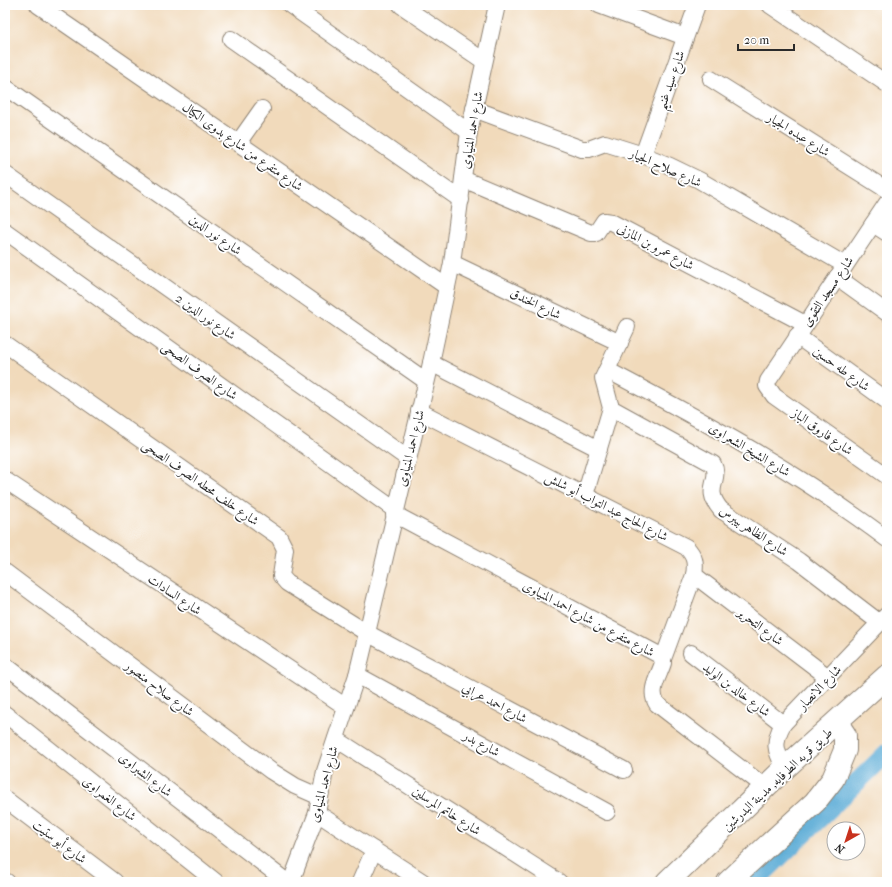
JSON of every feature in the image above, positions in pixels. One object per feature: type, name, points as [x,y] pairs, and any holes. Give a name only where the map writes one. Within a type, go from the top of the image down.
[{"type":"main road","name":"طريق قريه الطرفايه, مدينة البدرشين","points":[[667,882],[785,768],[887,676]]},
{"type":"main road","points":[[728,882],[815,802],[833,779],[845,750],[845,735],[836,723]]},
{"type":"street","name":"شارع متفرع من شارع بدوى الكيال","points":[[38,5],[447,287]]},
{"type":"street","points":[[290,5],[469,132]]},
{"type":"street","points":[[401,5],[484,61]]},
{"type":"street","name":"شارع احمد المنياوى","points":[[291,882],[319,805],[325,771],[357,675],[394,512],[431,363],[452,263],[469,132],[497,5]]},
{"type":"street","points":[[599,5],[685,37]]},
{"type":"street","name":"شارع سيد غنيم","points":[[643,155],[697,5]]},
{"type":"street","points":[[770,5],[887,84]]},
{"type":"street","points":[[232,39],[461,200]]},
{"type":"street","name":"شارع عبده الجيار","points":[[711,79],[887,190]]},
{"type":"street","name":"شارع نور الدين","points":[[5,87],[426,381]]},
{"type":"street","points":[[238,143],[262,109]]},
{"type":"street","name":"شارع صلاح الجيار","points":[[474,109],[582,149],[589,149],[605,143],[643,155],[699,180],[841,271],[887,313]]},
{"type":"street","name":"شارع نور الدين 2","points":[[5,174],[408,458]]},
{"type":"street","name":"شارع عمرو بن المازنى","points":[[463,179],[591,233],[596,233],[604,221],[610,222],[801,330]]},
{"type":"street","name":"شارع مسجد التقوى","points":[[768,380],[887,203]]},
{"type":"street","points":[[873,224],[887,233]]},
{"type":"street","name":"شارع الصرف الصحى","points":[[5,230],[394,512]]},
{"type":"street","name":"شارع الخندق","points":[[452,263],[620,343]]},
{"type":"street","points":[[585,494],[611,408],[603,378],[626,327]]},
{"type":"street","name":"شارع طه حسين","points":[[801,330],[887,401]]},
{"type":"street","name":"شارع خلف محطه الصرف الصحى","points":[[5,344],[279,538],[286,549],[281,571],[283,580],[367,634]]},
{"type":"street","points":[[431,363],[599,449]]},
{"type":"street","name":"شارع الشيخ الشعراوى","points":[[607,370],[756,452],[815,489],[887,539]]},
{"type":"street","name":"شارع فاروق الباز","points":[[768,380],[769,391],[774,396],[887,476]]},
{"type":"street","name":"شارع الظاهر بيبرس","points":[[611,408],[713,464],[716,473],[711,491],[712,498],[721,510],[799,561],[883,619]]},
{"type":"street","name":"شارع الحاج عبد التواب أبو شلش","points":[[419,411],[585,494],[686,547],[693,555],[696,565],[694,575],[663,659]]},
{"type":"street","name":"شارع السادات","points":[[5,480],[346,708]]},
{"type":"street","name":"شارع متفرع من شارع احمد المنياوى","points":[[394,512],[657,654],[663,659],[653,691],[657,704],[765,787]]},
{"type":"street","name":"شارع صلاح منصور","points":[[5,572],[271,771],[295,786],[374,850],[423,882]]},
{"type":"street","name":"شارع التحرير","points":[[694,575],[828,677]]},
{"type":"street","name":"شارع الانصار","points":[[785,768],[777,754],[776,740],[783,724],[883,619]]},
{"type":"street","name":"شارع احمد عرابي","points":[[367,634],[624,770]]},
{"type":"street","name":"شارع خالد بن الوليد","points":[[691,653],[783,724]]},
{"type":"street","name":"شارع الشبراوى","points":[[5,665],[287,882]]},
{"type":"street","name":"شارع بدر","points":[[357,675],[607,812]]},
{"type":"street","name":"شارع الغمراوى","points":[[5,714],[216,882]]},
{"type":"street","name":"شارع خاتم المرسلين","points":[[336,739],[559,882]]},
{"type":"street","name":"شارع أبو ستيت","points":[[5,799],[116,882]]},
{"type":"street","points":[[360,882],[374,850]]},
{"type":"waterway","points":[[754,882],[887,753]]}]
